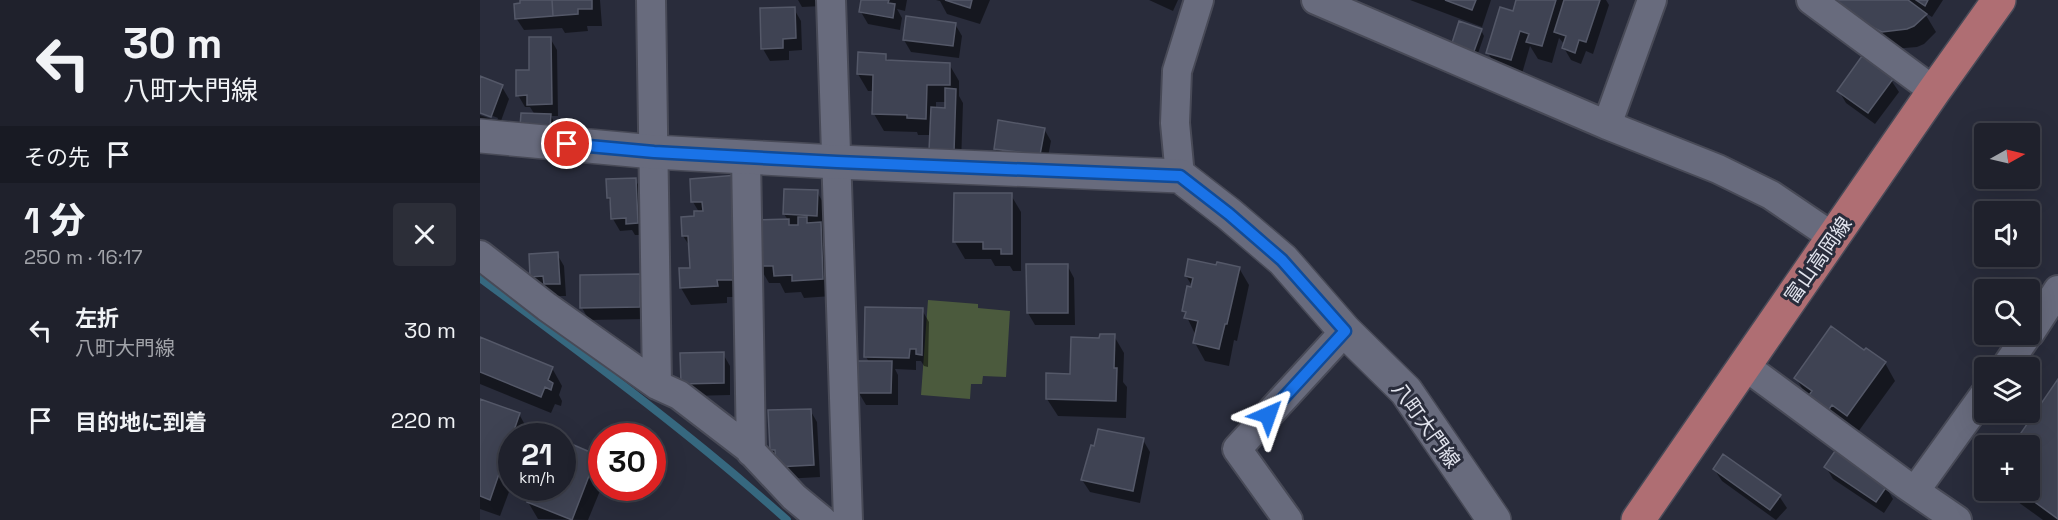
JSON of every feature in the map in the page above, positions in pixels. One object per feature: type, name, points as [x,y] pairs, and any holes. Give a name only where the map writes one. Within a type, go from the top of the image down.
[{"type":"main road","name":"富山高岡線","points":[[1638,520],[1999,0]]},
{"type":"main road","points":[[480,136],[654,152],[1180,176]]},
{"type":"main road","name":"八町大門線","points":[[1180,176],[1229,214],[1282,260],[1345,331],[1406,391],[1494,520]]},
{"type":"street","points":[[651,0],[657,385]]},
{"type":"street","points":[[831,0],[848,520]]},
{"type":"street","points":[[1180,176],[1175,123],[1178,70],[1199,0]]},
{"type":"street","points":[[1316,0],[1607,125],[1729,174],[1771,195],[1833,237]]},
{"type":"street","points":[[1607,125],[1652,0]]},
{"type":"street","points":[[1811,0],[1934,91]]},
{"type":"street","points":[[746,157],[751,452]]},
{"type":"street","points":[[480,255],[547,307],[657,385],[679,395],[751,452],[794,497],[822,520]]},
{"type":"street","points":[[2040,317],[2058,290]]},
{"type":"street","points":[[1288,520],[1237,449],[1345,331]]},
{"type":"street","points":[[1745,366],[1957,520]]},
{"type":"street","points":[[1911,488],[1974,408]]},
{"type":"green space","points":[[928,300],[978,304],[978,308],[1010,311],[1006,377],[983,376],[982,384],[971,384],[970,399],[921,395]]},
{"type":"building","points":[[520,0],[552,0],[553,16],[515,19],[514,4],[520,3]]},
{"type":"building","points":[[552,0],[592,0],[592,9],[578,9],[578,14],[553,16]]},
{"type":"building","points":[[861,0],[889,0],[888,3],[895,4],[893,18],[859,12]]},
{"type":"building","points":[[945,0],[972,0],[970,8]]},
{"type":"building","points":[[1445,0],[1476,0],[1472,10]]},
{"type":"building","points":[[1516,0],[1556,0],[1542,46],[1526,42],[1529,34],[1520,31],[1511,60],[1486,53],[1500,7],[1513,11]]},
{"type":"building","points":[[1564,0],[1600,0],[1586,42],[1579,40],[1575,53],[1562,48],[1566,36],[1554,32]]},
{"type":"building","points":[[1836,0],[1908,0],[1927,14],[1907,29],[1882,32],[1864,23],[1835,2]]},
{"type":"building","points":[[1916,0],[1928,0],[1925,6]]},
{"type":"building","points":[[795,7],[796,38],[783,39],[783,48],[761,49],[760,8]]},
{"type":"building","points":[[906,16],[956,23],[953,46],[903,40]]},
{"type":"building","points":[[1459,21],[1482,29],[1473,54],[1451,46]]},
{"type":"building","points":[[529,37],[551,37],[552,104],[527,105],[527,95],[516,96],[516,70],[529,70]]},
{"type":"building","points":[[858,52],[886,54],[886,60],[950,63],[950,85],[927,85],[926,119],[907,118],[907,115],[872,114],[873,75],[857,74]]},
{"type":"building","points":[[1862,56],[1893,79],[1868,113],[1837,91]]},
{"type":"building","points":[[480,76],[503,85],[491,117],[480,113]]},
{"type":"building","points":[[945,88],[956,89],[954,152],[929,151],[931,107],[945,108]]},
{"type":"building","points":[[521,113],[551,114],[550,128],[520,127]]},
{"type":"building","points":[[998,120],[1045,128],[1040,155],[994,149]]},
{"type":"building","points":[[737,175],[737,280],[717,280],[718,286],[680,288],[679,268],[690,268],[688,236],[682,236],[681,217],[694,216],[694,211],[703,211],[702,202],[691,202],[690,179]]},
{"type":"building","points":[[636,178],[638,223],[626,224],[626,218],[611,219],[606,179]]},
{"type":"building","points":[[784,189],[818,190],[817,216],[783,214]]},
{"type":"building","points":[[954,193],[1012,193],[1012,254],[1001,254],[1001,249],[983,249],[983,242],[953,242]]},
{"type":"building","points":[[798,217],[807,217],[807,223],[821,222],[823,279],[792,281],[792,275],[774,276],[773,266],[757,266],[756,220],[789,219],[789,225],[798,225]]},
{"type":"building","points":[[558,252],[560,284],[544,284],[543,276],[530,277],[529,254]]},
{"type":"building","points":[[1188,259],[1240,267],[1219,349],[1193,343],[1198,321],[1184,318],[1186,312],[1182,311],[1187,286],[1191,287],[1193,278],[1185,276]]},
{"type":"building","points":[[1026,264],[1068,264],[1068,313],[1027,313]]},
{"type":"building","points":[[640,274],[640,307],[580,308],[580,275]]},
{"type":"building","points":[[865,307],[923,308],[922,355],[916,354],[916,349],[910,349],[909,358],[864,357]]},
{"type":"building","points":[[1831,326],[1864,350],[1866,348],[1886,362],[1847,416],[1832,405],[1827,412],[1807,398],[1812,391],[1794,378]]},
{"type":"building","points":[[1100,334],[1115,334],[1116,401],[1046,399],[1046,373],[1070,374],[1071,337],[1099,338]]},
{"type":"building","points":[[480,337],[553,367],[548,380],[553,383],[551,390],[545,387],[541,397],[480,372]]},
{"type":"building","points":[[724,352],[724,383],[681,384],[680,353]]},
{"type":"building","points":[[857,361],[892,361],[891,393],[857,393]]},
{"type":"building","points":[[2058,379],[2058,519],[2033,501],[2040,501],[2040,435],[2020,435],[2028,423],[2040,423],[2040,405]]},
{"type":"building","points":[[480,399],[520,413],[517,423],[498,423],[498,477],[490,500],[480,496]]},
{"type":"building","points":[[811,409],[814,465],[776,467],[775,450],[770,450],[768,410]]},
{"type":"building","points":[[1098,429],[1144,438],[1133,491],[1081,480]]},
{"type":"building","points":[[576,446],[588,451],[588,478],[572,520],[527,502],[576,501]]},
{"type":"building","points":[[1835,451],[1887,486],[1876,502],[1824,467]]},
{"type":"building","points":[[1723,454],[1781,495],[1770,510],[1713,469]]},
{"type":"waterway","points":[[480,278],[675,426],[787,520]]},
{"type":"route","points":[[567,144],[654,152],[837,162],[1180,176],[1229,214],[1282,260],[1345,331],[1268,415]]}]
